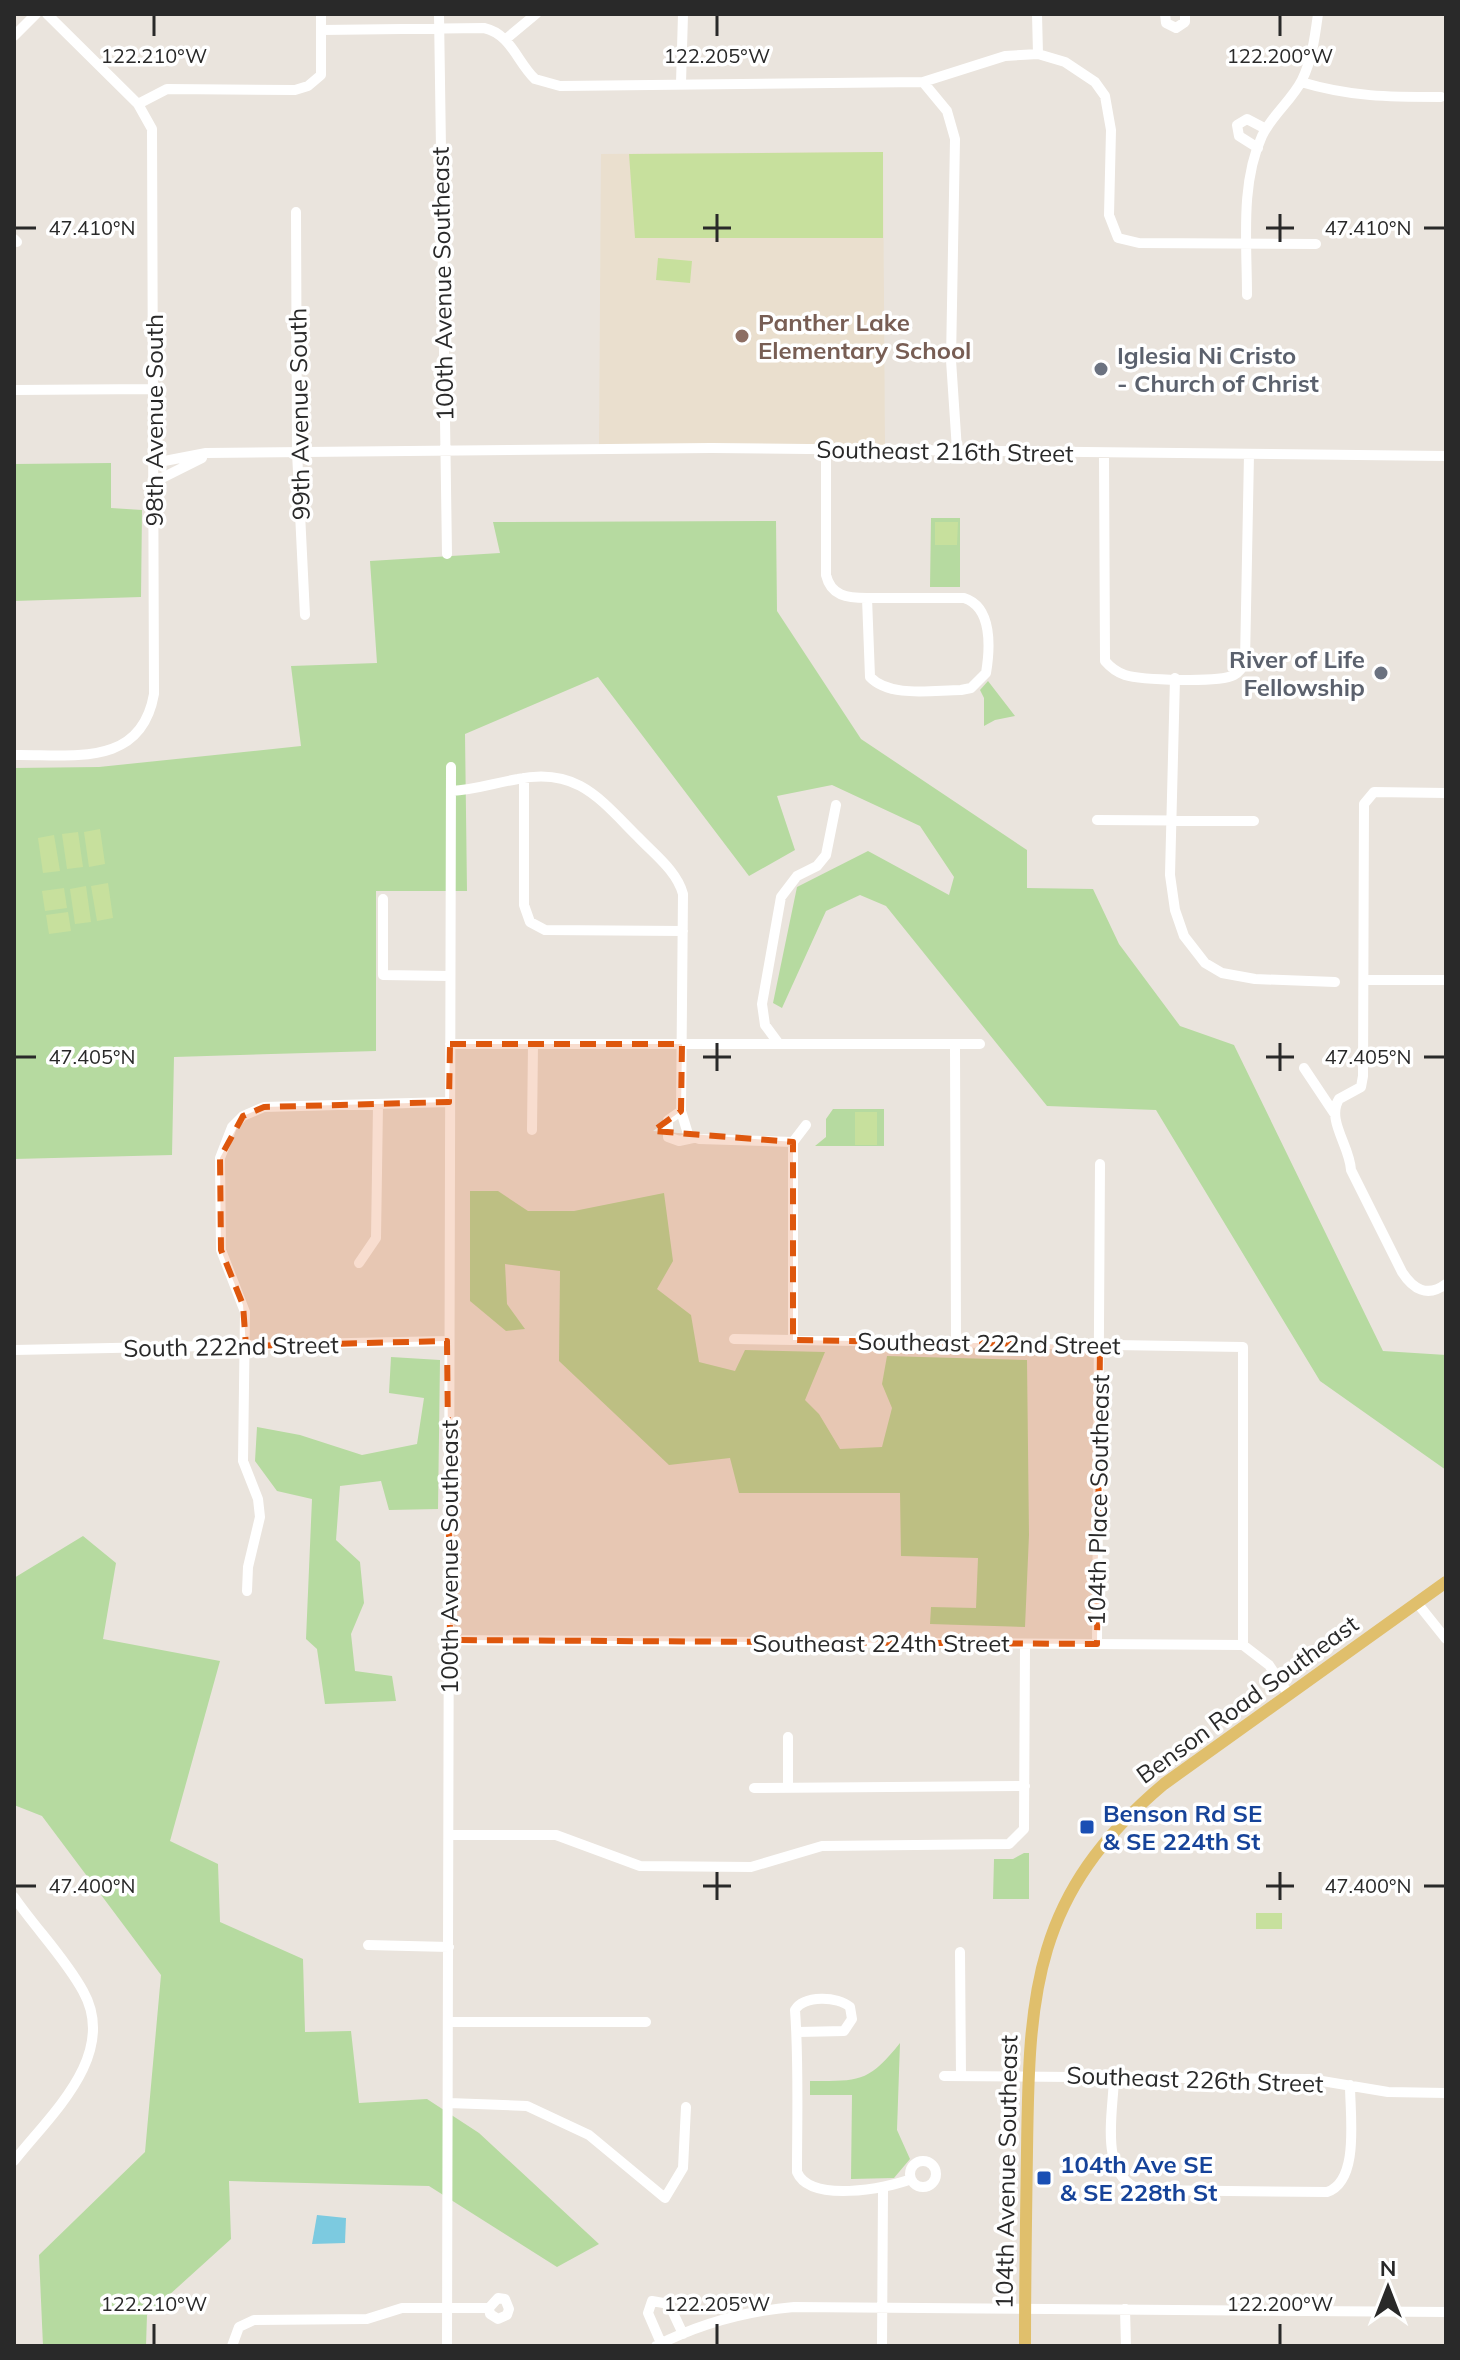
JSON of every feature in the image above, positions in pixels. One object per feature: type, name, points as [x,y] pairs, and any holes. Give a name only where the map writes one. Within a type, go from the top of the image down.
[{"type":"main road","name":"Benson Road Southeast","points":[[1033,1999],[1040,1967],[1067,1900],[1105,1842],[1132,1811],[1164,1784],[1446,1582]]},
{"type":"main road","name":"104th Avenue Southeast","points":[[1025,2346],[1028,2074],[1033,1999]]},
{"type":"street","points":[[14,36],[36,14]]},
{"type":"street","points":[[47,14],[138,104],[167,89],[295,90],[317,80],[321,69],[321,14]]},
{"type":"street","name":"100th Avenue Southeast","points":[[439,14],[447,554]]},
{"type":"street","points":[[506,39],[536,14]]},
{"type":"street","points":[[681,83],[683,14]]},
{"type":"street","points":[[1037,14],[1038,54]]},
{"type":"street","points":[[1165,14],[1166,23],[1176,28],[1185,22],[1185,14]]},
{"type":"street","points":[[1247,295],[1248,185],[1266,129],[1301,82],[1314,42],[1318,14]]},
{"type":"street","points":[[321,30],[439,27],[495,30],[506,39],[535,79],[560,86],[923,82],[1005,56],[1038,54],[1065,62],[1095,82],[1109,110],[1109,215],[1118,238],[1127,243],[1316,244]]},
{"type":"street","points":[[923,82],[947,111],[955,139],[951,360],[957,450]]},
{"type":"street","points":[[1301,82],[1342,94],[1367,97],[1441,97]]},
{"type":"street","name":"98th Avenue South","points":[[14,755],[110,751],[136,737],[145,724],[154,694],[154,143],[152,129],[138,104]]},
{"type":"street","points":[[1258,148],[1239,136],[1237,125],[1247,119],[1266,129]]},
{"type":"street","name":"99th Avenue South","points":[[296,212],[297,452],[305,615]]},
{"type":"street","points":[[14,390],[154,389]]},
{"type":"street","points":[[826,449],[828,585],[842,596],[964,598],[977,604],[986,618],[986,673],[967,690],[896,689],[874,681],[869,671],[867,598]]},
{"type":"street","name":"Southeast 216th Street","points":[[231,453],[826,449],[1446,456]]},
{"type":"street","points":[[154,463],[187,455],[231,453]]},
{"type":"street","points":[[154,482],[191,461],[231,453]]},
{"type":"street","points":[[1104,453],[1105,661],[1113,670],[1132,677],[1175,678],[1226,677],[1241,669],[1247,650],[1249,454]]},
{"type":"street","points":[[1175,678],[1172,894],[1184,936],[1205,963],[1222,973],[1255,979],[1335,982]]},
{"type":"street","name":"100th Avenue Southeast","points":[[447,2346],[450,1640],[447,1341],[451,767]]},
{"type":"street","points":[[524,778],[524,905],[525,915],[536,927],[683,931]]},
{"type":"street","points":[[451,791],[475,790],[524,778],[557,778],[588,788],[678,881],[683,894],[681,1111],[685,1129],[693,1138]]},
{"type":"street","points":[[1446,793],[1374,792],[1368,796],[1362,814],[1364,980],[1361,1087],[1339,1099],[1335,1114],[1335,1122],[1350,1152],[1351,1170],[1402,1272],[1412,1287],[1431,1292],[1446,1284]]},
{"type":"street","points":[[779,1044],[764,1021],[762,1004],[781,897],[797,876],[817,866],[826,855],[836,805]]},
{"type":"street","points":[[1097,820],[1254,821]]},
{"type":"street","points":[[383,899],[383,975],[450,976]]},
{"type":"street","points":[[1364,980],[1446,980]]},
{"type":"street","points":[[450,1044],[980,1044]]},
{"type":"street","points":[[532,1130],[533,1044]]},
{"type":"street","points":[[955,1045],[956,1344]]},
{"type":"street","points":[[1304,1068],[1335,1114]]},
{"type":"street","points":[[247,1591],[260,1517],[258,1499],[243,1461],[246,1346],[243,1305],[221,1250],[220,1158],[232,1127],[243,1116],[264,1107],[449,1102]]},
{"type":"street","points":[[359,1263],[376,1238],[378,1105]]},
{"type":"street","points":[[681,1111],[668,1120],[668,1137],[679,1141],[693,1138],[793,1142]]},
{"type":"street","points":[[793,1340],[793,1142],[806,1125]]},
{"type":"street","name":"104th Place Southeast","points":[[1097,1644],[1100,1164]]},
{"type":"street","name":"Southeast 222nd Street","points":[[734,1339],[1243,1347],[1243,1645]]},
{"type":"street","name":"South 222nd Street","points":[[14,1350],[447,1341]]},
{"type":"street","points":[[1418,1604],[1446,1639]]},
{"type":"street","name":"Southeast 224th Street","points":[[450,1640],[1243,1645]]},
{"type":"street","points":[[449,1835],[556,1835],[571,1838],[624,1863],[655,1866],[751,1867],[822,1846],[1003,1846],[1015,1841],[1024,1829],[1025,1644]]},
{"type":"street","points":[[1243,1645],[1269,1665],[1289,1695]]},
{"type":"street","points":[[788,1737],[788,1788]]},
{"type":"street","points":[[754,1788],[1025,1786]]},
{"type":"street","points":[[14,1897],[18,1914],[84,1992],[93,2039],[83,2071],[14,2161]]},
{"type":"street","points":[[368,1945],[449,1947]]},
{"type":"street","points":[[960,1952],[961,2076]]},
{"type":"street","points":[[798,2032],[844,2031],[852,2019],[850,2007],[841,2001],[801,2002],[795,2010],[798,2032],[797,2172],[800,2181],[807,2187],[818,2189],[883,2190],[911,2179]]},
{"type":"street","points":[[449,2022],[646,2022]]},
{"type":"street","name":"Southeast 226th Street","points":[[944,2076],[1028,2074],[1114,2078],[1310,2079],[1388,2092],[1446,2093]]},
{"type":"street","points":[[1114,2078],[1113,2157],[1120,2177],[1128,2186],[1142,2190],[1327,2192],[1342,2184],[1349,2173],[1350,2085]]},
{"type":"street","points":[[449,2103],[527,2106],[589,2135],[665,2198],[683,2168],[686,2107]]},
{"type":"street","points":[[882,2346],[883,2190]]},
{"type":"street","points":[[683,2334],[669,2304],[652,2301],[648,2313],[658,2345],[683,2334],[762,2310],[1446,2312]]},
{"type":"street","points":[[232,2346],[239,2327],[254,2320],[367,2319],[396,2309],[489,2308]]},
{"type":"street","points":[[1125,2309],[1126,2346]]},
{"type":"highlighted area","points":[[450,1044],[682,1044],[681,1111],[653,1131],[793,1142],[793,1340],[1100,1345],[1097,1644],[450,1640],[447,1341],[246,1346],[243,1305],[221,1250],[220,1158],[243,1116],[264,1107],[449,1102]]},
{"type":"shaded area","name":"Panther Lake Elementary School","points":[[883,152],[885,449],[599,448],[601,154]]},
{"type":"green space","points":[[883,152],[883,238],[635,238],[629,154]]},
{"type":"green space","points":[[658,258],[692,261],[690,283],[656,280]]},
{"type":"green space","points":[[111,463],[111,508],[142,510],[141,597],[14,601],[14,464]]},
{"type":"green space","points":[[931,518],[960,518],[960,587],[930,587]]},
{"type":"green space","points":[[776,521],[777,611],[861,739],[1027,850],[1027,888],[1093,889],[1119,944],[1180,1026],[1234,1045],[1383,1351],[1446,1355],[1446,1470],[1320,1381],[1156,1110],[1047,1106],[886,906],[860,895],[826,911],[782,1008],[773,1003],[797,887],[868,851],[949,895],[954,877],[920,826],[832,785],[777,796],[795,850],[749,876],[598,677],[465,734],[467,891],[376,891],[376,1051],[174,1057],[172,1155],[14,1159],[14,768],[99,767],[301,746],[291,666],[377,663],[370,561],[500,553],[493,522]]},
{"type":"green space","points":[[935,522],[958,522],[957,545],[935,545]]},
{"type":"green space","points":[[988,681],[1015,716],[984,726],[984,698],[980,690]]},
{"type":"green space","points":[[100,829],[105,864],[89,867],[84,832]]},
{"type":"green space","points":[[78,832],[83,867],[67,869],[62,834]]},
{"type":"green space","points":[[54,835],[60,871],[43,873],[38,838]]},
{"type":"green space","points":[[108,883],[113,918],[97,921],[91,886]]},
{"type":"green space","points":[[86,886],[91,922],[75,924],[70,889]]},
{"type":"green space","points":[[64,888],[67,908],[45,911],[42,891]]},
{"type":"green space","points":[[68,912],[71,931],[49,934],[46,915]]},
{"type":"green space","points":[[833,1109],[884,1109],[884,1146],[815,1146],[826,1137],[826,1119]]},
{"type":"green space","points":[[855,1112],[877,1112],[877,1145],[855,1145]]},
{"type":"green space","points":[[470,1191],[498,1191],[528,1211],[574,1211],[664,1193],[673,1261],[657,1289],[691,1315],[699,1362],[735,1371],[745,1350],[825,1352],[805,1400],[819,1414],[840,1449],[882,1447],[892,1408],[882,1384],[887,1356],[1027,1360],[1029,1535],[1025,1627],[930,1624],[931,1607],[976,1608],[978,1558],[901,1556],[900,1493],[739,1493],[730,1458],[669,1465],[559,1361],[560,1271],[505,1264],[507,1304],[525,1329],[506,1331],[470,1301]]},
{"type":"green space","points":[[391,1357],[440,1360],[438,1509],[389,1510],[381,1481],[340,1486],[336,1540],[360,1562],[364,1603],[351,1634],[355,1671],[392,1676],[396,1701],[325,1704],[317,1649],[306,1639],[312,1499],[277,1491],[255,1461],[257,1427],[300,1435],[362,1455],[417,1444],[424,1398],[389,1393]]},
{"type":"green space","points":[[83,1536],[116,1563],[103,1639],[220,1661],[170,1841],[218,1864],[220,1922],[303,1959],[305,2032],[351,2031],[359,2103],[427,2099],[479,2133],[599,2244],[557,2267],[429,2186],[229,2181],[231,2239],[147,2315],[146,2346],[43,2346],[39,2255],[145,2152],[161,1975],[42,1816],[14,1805],[14,1578]]},
{"type":"green space","points":[[1029,1853],[1029,1899],[993,1899],[994,1859],[1013,1859]]},
{"type":"green space","points":[[1256,1913],[1282,1913],[1282,1929],[1256,1929]]},
{"type":"green space","points":[[900,2043],[897,2130],[910,2159],[894,2178],[851,2179],[852,2095],[810,2095],[810,2081],[861,2077],[879,2066]]},
{"type":"water","points":[[317,2215],[346,2218],[345,2243],[312,2244]]},
{"type":"place","name":"Panther Lake Elementary School","points":[[742,336]]},
{"type":"place","name":"Iglesia Ni Cristo - Church of Christ","points":[[1101,369]]},
{"type":"place","name":"River of Life Fellowship","points":[[1381,673]]},
{"type":"place","name":"Benson Rd SE & SE 224th St","points":[[1087,1827]]},
{"type":"place","name":"104th Ave SE & SE 228th St","points":[[1044,2178]]}]
